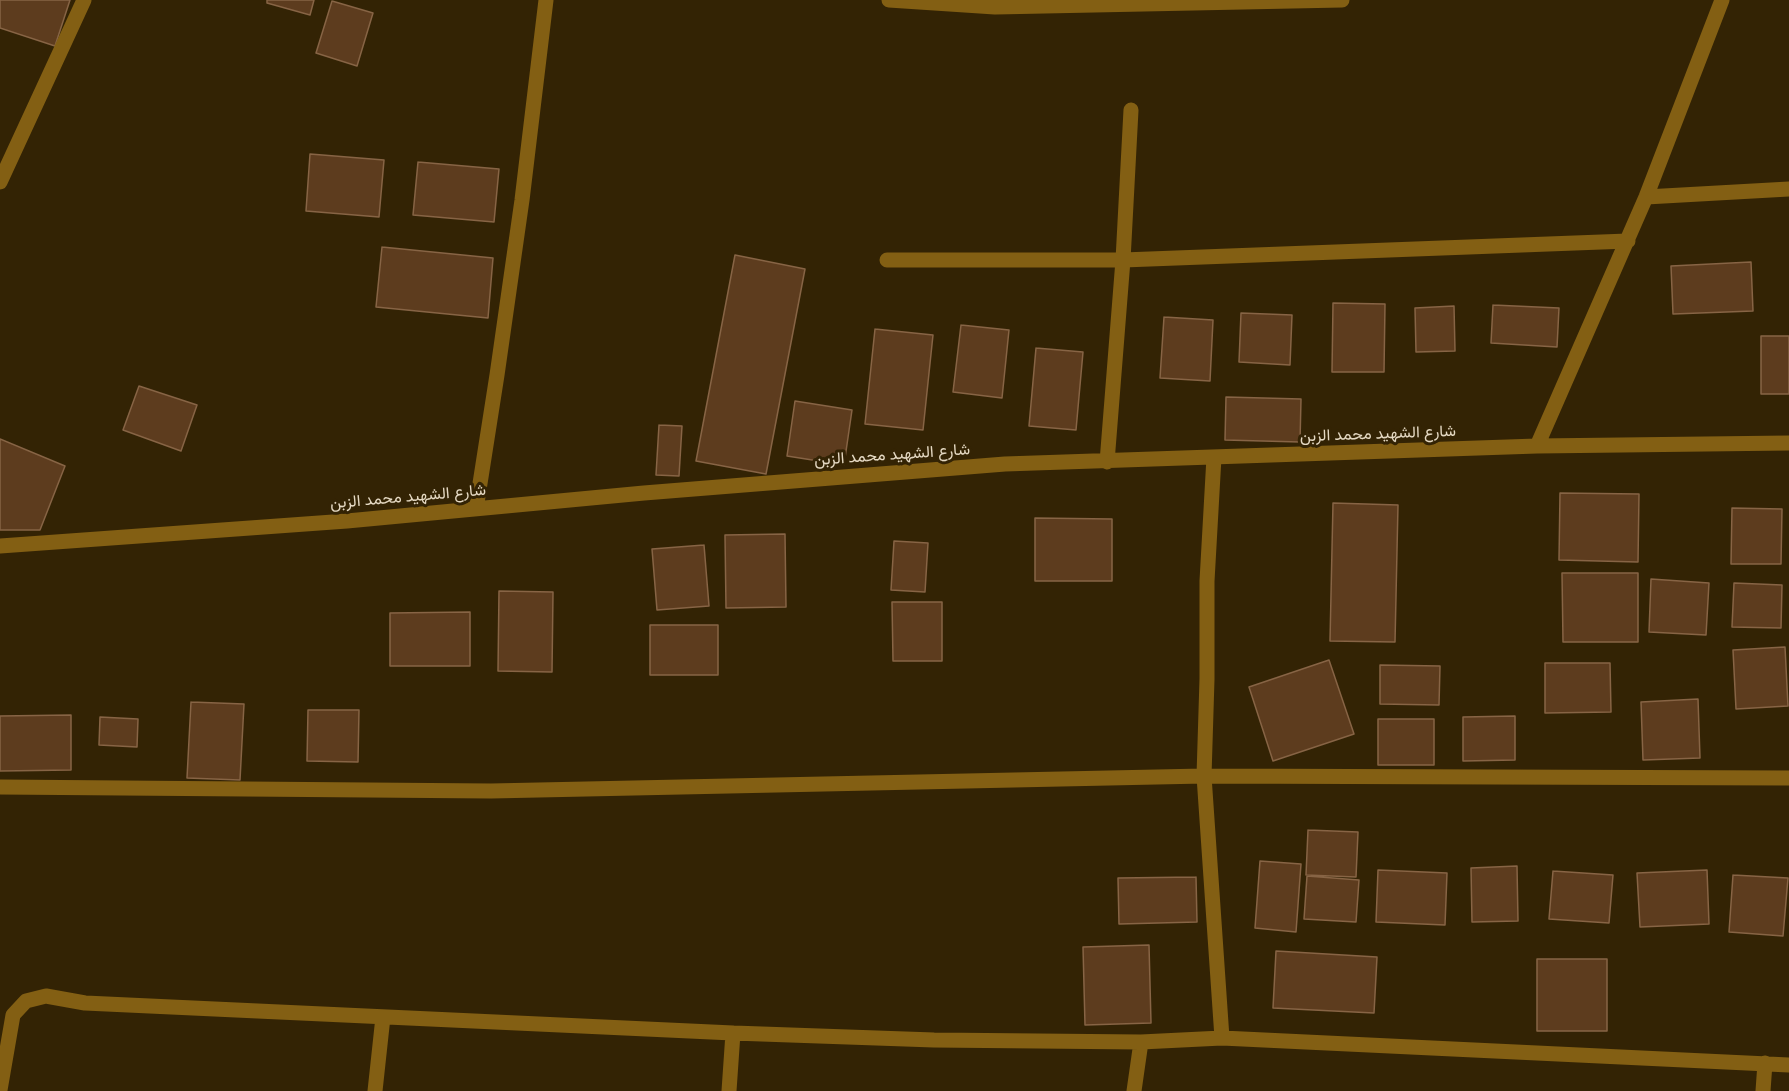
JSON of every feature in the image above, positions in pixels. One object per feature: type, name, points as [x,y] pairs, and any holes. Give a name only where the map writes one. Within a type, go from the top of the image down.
[{"type":"street","points":[[0,182],[84,0]]},
{"type":"street","points":[[476,509],[522,200],[546,0]]},
{"type":"street","points":[[889,0],[995,7],[1342,0]]},
{"type":"street","points":[[1537,446],[1628,241],[1722,0]]},
{"type":"street","points":[[1107,462],[1123,260],[1131,110]]},
{"type":"street","points":[[1646,197],[1789,189]]},
{"type":"street","points":[[887,260],[1123,260],[1628,241]]},
{"type":"street","name":"شارع الشهيد محمد الزبن","points":[[0,546],[347,521],[880,473],[1005,464],[1537,446],[1789,443]]},
{"type":"street","points":[[1214,457],[1208,581],[1204,776],[1222,1038]]},
{"type":"street","points":[[0,787],[491,790],[1204,776],[1789,778]]},
{"type":"street","points":[[0,1090],[13,1015],[26,1001],[46,996],[86,1003],[734,1033],[933,1040],[1141,1042],[1222,1038],[1789,1065]]},
{"type":"street","points":[[375,1091],[383,1017]]},
{"type":"street","points":[[729,1091],[734,1033]]},
{"type":"street","points":[[1134,1091],[1141,1042]]},
{"type":"street","points":[[1763,1091],[1765,1063]]},
{"type":"building","points":[[0,0],[70,0],[55,46],[0,28]]},
{"type":"building","points":[[267,0],[314,0],[310,15],[267,3]]},
{"type":"building","points":[[332,1],[373,13],[357,66],[316,53]]},
{"type":"building","points":[[310,154],[384,160],[379,217],[306,211]]},
{"type":"building","points":[[418,162],[499,169],[494,222],[413,215]]},
{"type":"building","points":[[382,247],[493,258],[488,318],[376,307]]},
{"type":"building","points":[[735,255],[805,269],[766,474],[696,461]]},
{"type":"building","points":[[1751,262],[1753,311],[1673,314],[1671,266]]},
{"type":"building","points":[[1333,303],[1385,304],[1384,372],[1332,372]]},
{"type":"building","points":[[1493,305],[1559,308],[1557,347],[1491,343]]},
{"type":"building","points":[[1454,306],[1455,351],[1416,352],[1415,308]]},
{"type":"building","points":[[1241,313],[1292,315],[1290,365],[1239,362]]},
{"type":"building","points":[[1164,317],[1213,320],[1210,381],[1160,378]]},
{"type":"building","points":[[961,325],[1009,330],[1002,398],[953,392]]},
{"type":"building","points":[[875,329],[933,335],[923,430],[865,424]]},
{"type":"building","points":[[1761,336],[1789,336],[1789,394],[1761,394]]},
{"type":"building","points":[[1036,348],[1083,352],[1076,430],[1029,426]]},
{"type":"building","points":[[139,386],[197,405],[181,451],[123,430]]},
{"type":"building","points":[[1226,397],[1301,399],[1300,442],[1225,440]]},
{"type":"building","points":[[795,401],[852,410],[844,465],[787,456]]},
{"type":"building","points":[[659,425],[682,426],[679,476],[656,475]]},
{"type":"building","points":[[0,439],[65,466],[40,530],[0,530]]},
{"type":"building","points":[[1560,493],[1639,494],[1638,562],[1559,560]]},
{"type":"building","points":[[1333,503],[1398,505],[1395,642],[1330,641]]},
{"type":"building","points":[[1732,508],[1782,509],[1781,564],[1731,564]]},
{"type":"building","points":[[1035,518],[1112,519],[1112,581],[1035,581]]},
{"type":"building","points":[[785,534],[786,607],[726,608],[725,535]]},
{"type":"building","points":[[894,541],[928,543],[925,592],[891,590]]},
{"type":"building","points":[[704,545],[709,606],[657,610],[652,549]]},
{"type":"building","points":[[1562,573],[1638,573],[1638,642],[1563,642]]},
{"type":"building","points":[[1651,579],[1709,583],[1706,635],[1649,632]]},
{"type":"building","points":[[1734,583],[1782,585],[1781,628],[1732,627]]},
{"type":"building","points":[[499,591],[553,592],[552,672],[498,671]]},
{"type":"building","points":[[892,602],[942,602],[942,661],[893,661]]},
{"type":"building","points":[[470,612],[470,666],[390,666],[390,613]]},
{"type":"building","points":[[650,625],[718,625],[718,675],[650,675]]},
{"type":"building","points":[[1785,647],[1788,706],[1736,709],[1733,650]]},
{"type":"building","points":[[1329,660],[1354,734],[1273,761],[1249,687]]},
{"type":"building","points":[[1545,663],[1610,663],[1611,712],[1545,713]]},
{"type":"building","points":[[1380,665],[1440,666],[1439,705],[1380,704]]},
{"type":"building","points":[[1698,699],[1700,758],[1643,760],[1641,702]]},
{"type":"building","points":[[191,702],[244,704],[240,780],[187,778]]},
{"type":"building","points":[[308,710],[359,710],[358,762],[307,761]]},
{"type":"building","points":[[71,715],[71,770],[0,771],[0,716]]},
{"type":"building","points":[[1515,716],[1515,760],[1463,761],[1463,717]]},
{"type":"building","points":[[100,717],[138,719],[137,747],[99,745]]},
{"type":"building","points":[[1378,719],[1434,719],[1434,765],[1378,765]]},
{"type":"building","points":[[1308,830],[1358,832],[1356,877],[1306,875]]},
{"type":"building","points":[[1260,861],[1301,864],[1296,932],[1255,928]]},
{"type":"building","points":[[1517,866],[1518,921],[1472,922],[1471,868]]},
{"type":"building","points":[[1378,870],[1447,873],[1445,925],[1376,922]]},
{"type":"building","points":[[1707,870],[1709,924],[1640,927],[1637,873]]},
{"type":"building","points":[[1553,871],[1613,875],[1609,923],[1549,919]]},
{"type":"building","points":[[1733,875],[1788,878],[1783,936],[1729,932]]},
{"type":"building","points":[[1307,876],[1359,880],[1356,922],[1304,919]]},
{"type":"building","points":[[1196,877],[1197,922],[1119,924],[1118,878]]},
{"type":"building","points":[[1149,945],[1151,1023],[1085,1025],[1083,947]]},
{"type":"building","points":[[1276,951],[1377,957],[1374,1013],[1273,1008]]},
{"type":"building","points":[[1537,959],[1607,959],[1607,1031],[1537,1031]]}]
